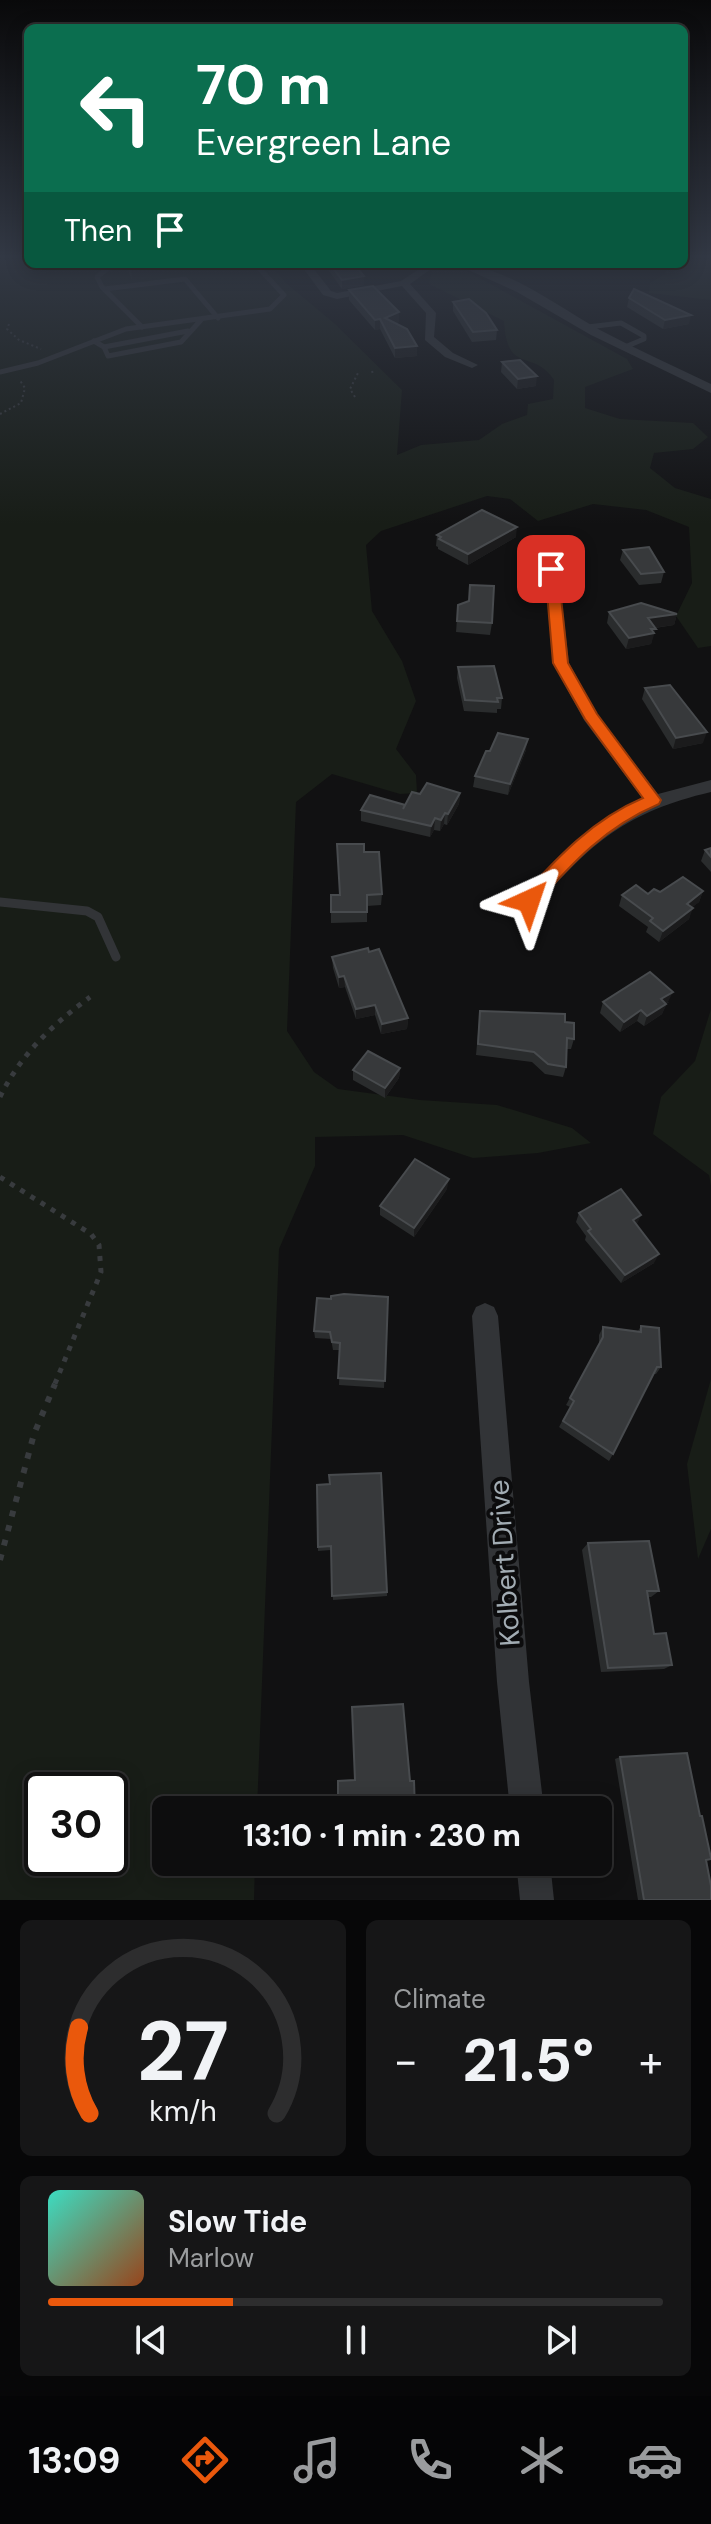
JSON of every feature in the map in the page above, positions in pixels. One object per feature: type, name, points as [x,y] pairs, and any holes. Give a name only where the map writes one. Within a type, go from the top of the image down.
[{"type":"street","points":[[439,347],[449,355],[472,365]]},
{"type":"street","points":[[625,347],[711,389]]},
{"type":"street","points":[[551,569],[561,663],[590,716],[653,800]]},
{"type":"street","points":[[529,901],[581,846],[621,814],[653,800],[711,786]]},
{"type":"street","name":"Kolbert Drive","points":[[485,1316],[513,1682],[525,1796]]},
{"type":"street","points":[[534,1876],[537,1900]]},
{"type":"lane","points":[[0,372],[80,347]]},
{"type":"lane","points":[[103,347],[108,356],[157,347]]},
{"type":"lane","points":[[0,902],[87,911],[98,917],[116,957]]},
{"type":"path","points":[[36,347],[58,356]]},
{"type":"path","points":[[0,414],[17,407],[25,395],[25,388],[14,370]]},
{"type":"path","points":[[355,397],[349,391],[358,373]]},
{"type":"path","points":[[0,1097],[13,1067],[27,1049],[90,997]]},
{"type":"path","points":[[0,1177],[91,1234],[99,1245],[102,1259],[96,1289],[34,1434],[0,1560]]},
{"type":"shaded area","points":[[0,347],[358,347],[402,390],[397,455],[421,445],[479,440],[502,424],[527,415],[528,404],[553,399],[554,380],[538,365],[516,355],[509,347],[605,347],[627,359],[633,369],[585,387],[585,408],[620,419],[693,423],[708,437],[693,449],[654,453],[650,468],[675,488],[711,499],[711,646],[698,648],[676,616],[692,583],[689,527],[646,510],[593,504],[538,521],[510,499],[487,496],[381,531],[366,545],[372,611],[402,661],[416,701],[396,749],[416,775],[417,793],[400,794],[332,774],[296,802],[287,1031],[314,1072],[338,1089],[420,1100],[497,1105],[572,1128],[591,1143],[538,1153],[473,1158],[403,1135],[315,1137],[315,1166],[279,1249],[258,1796],[152,1796],[152,1876],[255,1876],[254,1900],[0,1900]]},
{"type":"shaded area","points":[[711,1009],[711,1186],[709,1175],[653,1134],[661,1097],[695,1061]]},
{"type":"shaded area","points":[[711,1379],[711,1529],[698,1559],[687,1464]]},
{"type":"building","points":[[520,360],[537,376],[518,379],[502,362]]},
{"type":"building","points":[[482,510],[517,527],[468,554],[439,539],[441,537],[437,535]]},
{"type":"building","points":[[649,547],[664,572],[641,574],[623,550]]},
{"type":"building","points":[[470,585],[494,586],[492,623],[457,621],[458,605],[469,601]]},
{"type":"building","points":[[641,603],[677,614],[648,618],[656,629],[651,629],[654,633],[629,638],[609,612]]},
{"type":"building","points":[[494,666],[502,698],[497,698],[498,702],[465,700],[458,667]]},
{"type":"building","points":[[670,685],[707,732],[676,738],[645,688]]},
{"type":"building","points":[[498,733],[528,739],[510,784],[475,776]]},
{"type":"building","points":[[427,783],[460,793],[448,814],[445,813],[441,820],[435,818],[431,826],[361,810],[370,795],[405,805],[403,809],[412,792],[420,794]]},
{"type":"building","points":[[337,844],[364,844],[364,852],[379,852],[382,894],[367,895],[367,912],[331,912],[331,895],[340,895]]},
{"type":"building","points":[[683,877],[703,891],[687,904],[693,908],[663,931],[650,921],[653,918],[622,895],[636,885],[648,894],[654,889],[660,892]]},
{"type":"building","points":[[368,948],[369,952],[379,949],[408,1018],[382,1024],[375,1005],[356,1009],[344,976],[339,977],[332,957]]},
{"type":"building","points":[[650,972],[673,992],[661,999],[666,1004],[647,1016],[641,1010],[624,1022],[603,1002]]},
{"type":"building","points":[[480,1011],[565,1014],[565,1022],[574,1023],[574,1039],[567,1038],[566,1067],[548,1064],[534,1052],[478,1044]]},
{"type":"building","points":[[368,1051],[400,1068],[385,1088],[353,1070]]},
{"type":"building","points":[[415,1159],[449,1179],[414,1228],[380,1206]]},
{"type":"building","points":[[621,1189],[641,1215],[633,1220],[659,1254],[625,1275],[588,1231],[591,1229],[579,1213]]},
{"type":"building","points":[[331,1296],[388,1297],[385,1381],[338,1378],[340,1343],[332,1342],[330,1332],[314,1331],[317,1298],[331,1299]]},
{"type":"building","points":[[641,1326],[659,1328],[661,1367],[657,1367],[613,1454],[563,1421],[574,1401],[570,1398],[603,1337],[603,1327],[641,1332]]},
{"type":"building","points":[[381,1473],[387,1592],[332,1596],[331,1546],[318,1547],[317,1485],[330,1484],[329,1475]]},
{"type":"building","points":[[649,1541],[659,1591],[647,1591],[654,1634],[666,1633],[672,1665],[608,1668],[588,1543]]},
{"type":"building","points":[[403,1704],[410,1781],[414,1781],[415,1796],[338,1796],[338,1781],[355,1780],[352,1707]]},
{"type":"building","points":[[687,1753],[711,1858],[706,1860],[711,1900],[644,1900],[620,1757]]},
{"type":"route","points":[[529,901],[571,854],[621,814],[653,800],[590,716],[561,663],[551,569]]}]
